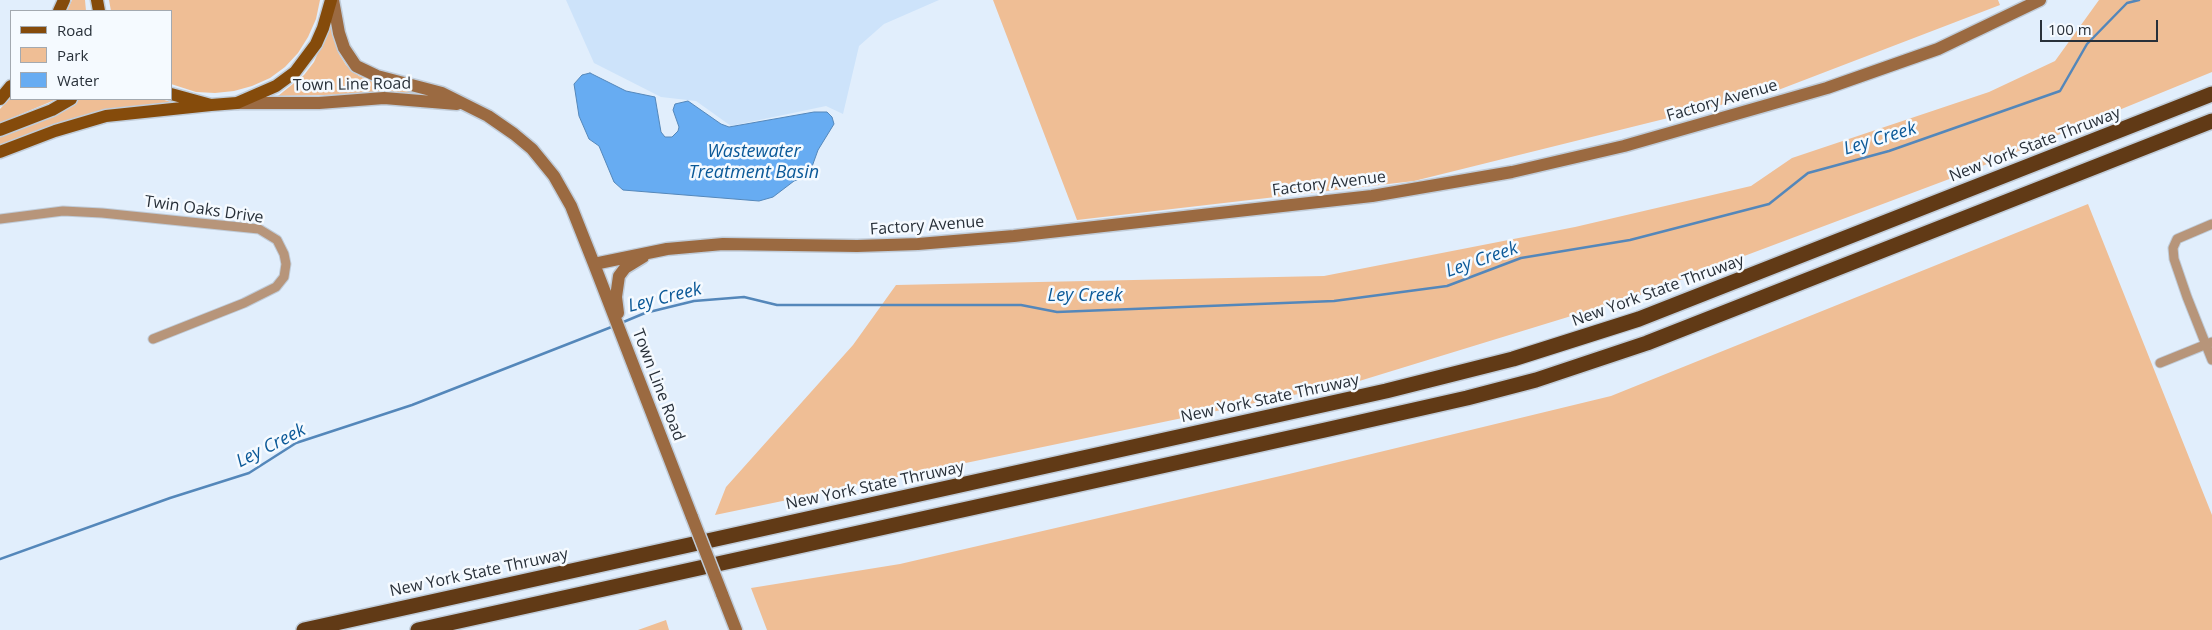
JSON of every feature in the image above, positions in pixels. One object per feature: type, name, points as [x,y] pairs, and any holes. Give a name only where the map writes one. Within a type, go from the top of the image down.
[{"type":"highway","name":"New York State Thruway","points":[[304,630],[1386,391],[1512,359],[1638,319],[2212,94]]},
{"type":"highway","points":[[418,630],[1325,430],[1467,398],[1536,380],[1647,343],[2212,121]]},
{"type":"main road","points":[[0,152],[55,131],[106,116],[238,103],[264,92],[295,72],[316,44],[324,28],[332,0]]},
{"type":"main road","points":[[0,99],[10,87]]},
{"type":"main road","points":[[172,94],[211,105]]},
{"type":"main road","points":[[0,130],[52,110],[69,100]]},
{"type":"street","name":"Town Line Road","points":[[332,0],[341,40],[356,66],[377,76],[434,91],[467,105],[514,134],[532,149],[554,176],[571,206],[594,264],[614,307],[625,344],[736,630]]},
{"type":"street","name":"Factory Avenue","points":[[594,264],[690,246],[723,244],[857,246],[918,244],[1014,236],[1372,196],[1512,172],[1624,146],[1826,88],[1938,49],[2040,0]]},
{"type":"street","name":"Town Line Road","points":[[238,103],[319,103],[384,98],[467,105]]},
{"type":"street","name":"Twin Oaks Drive","points":[[0,219],[62,211],[102,213],[259,229],[277,240],[284,254],[286,264],[284,277],[276,287],[244,303],[153,339]]},
{"type":"street","points":[[2212,224],[2177,239],[2173,248],[2175,262],[2209,343],[2212,360]]},
{"type":"street","points":[[614,307],[619,276],[625,268],[650,253]]},
{"type":"street","points":[[2160,363],[2209,343]]},
{"type":"shaded area","points":[[566,0],[939,0],[884,24],[859,46],[843,114],[826,106],[731,126],[696,101],[661,97],[594,63]]},
{"type":"green space","points":[[72,0],[85,0],[86,10],[67,10]]},
{"type":"green space","points":[[109,0],[320,0],[316,19],[308,37],[298,53],[285,67],[270,78],[252,86],[234,91],[215,93],[196,92],[172,84],[172,10],[111,10]]},
{"type":"green space","points":[[993,0],[1998,0],[2000,5],[1773,92],[1414,181],[1077,220]]},
{"type":"green space","points":[[2099,0],[2212,0],[2212,72],[1960,175],[1643,294],[1356,382],[715,515],[726,487],[853,345],[896,285],[1324,276],[1575,227],[1751,186],[1792,158],[1989,92],[2055,61]]},
{"type":"green space","points":[[330,25],[339,54],[346,65],[359,76],[378,84],[411,91],[412,93],[278,96],[304,75],[314,62]]},
{"type":"green space","points":[[10,98],[10,100],[55,100],[0,123],[0,109]]},
{"type":"green space","points":[[75,100],[164,100],[178,104],[97,112],[64,122],[0,147],[0,135]]},
{"type":"green space","points":[[2088,204],[2212,515],[2212,630],[767,630],[751,588],[900,564],[1289,474],[1611,396]]},
{"type":"green space","points":[[666,620],[669,630],[638,630]]},
{"type":"water","name":"Wastewater Treatment Basin","points":[[590,73],[626,91],[655,97],[661,132],[665,137],[672,137],[678,131],[679,127],[673,110],[675,104],[688,101],[721,124],[729,127],[814,112],[827,112],[832,117],[834,124],[818,150],[809,175],[794,181],[773,197],[759,201],[623,190],[614,182],[599,146],[589,139],[579,116],[574,84],[582,75]]},
{"type":"waterway","name":"Ley Creek","points":[[621,323],[645,313],[694,301],[744,297],[777,305],[1021,305],[1057,312],[1334,301],[1447,286],[1521,258],[1630,240],[1769,204],[1808,173],[1889,151],[2060,91],[2087,44],[2127,3],[2139,0]]},
{"type":"waterway","name":"Ley Creek","points":[[0,559],[170,498],[249,473],[296,443],[412,405],[614,326]]}]
